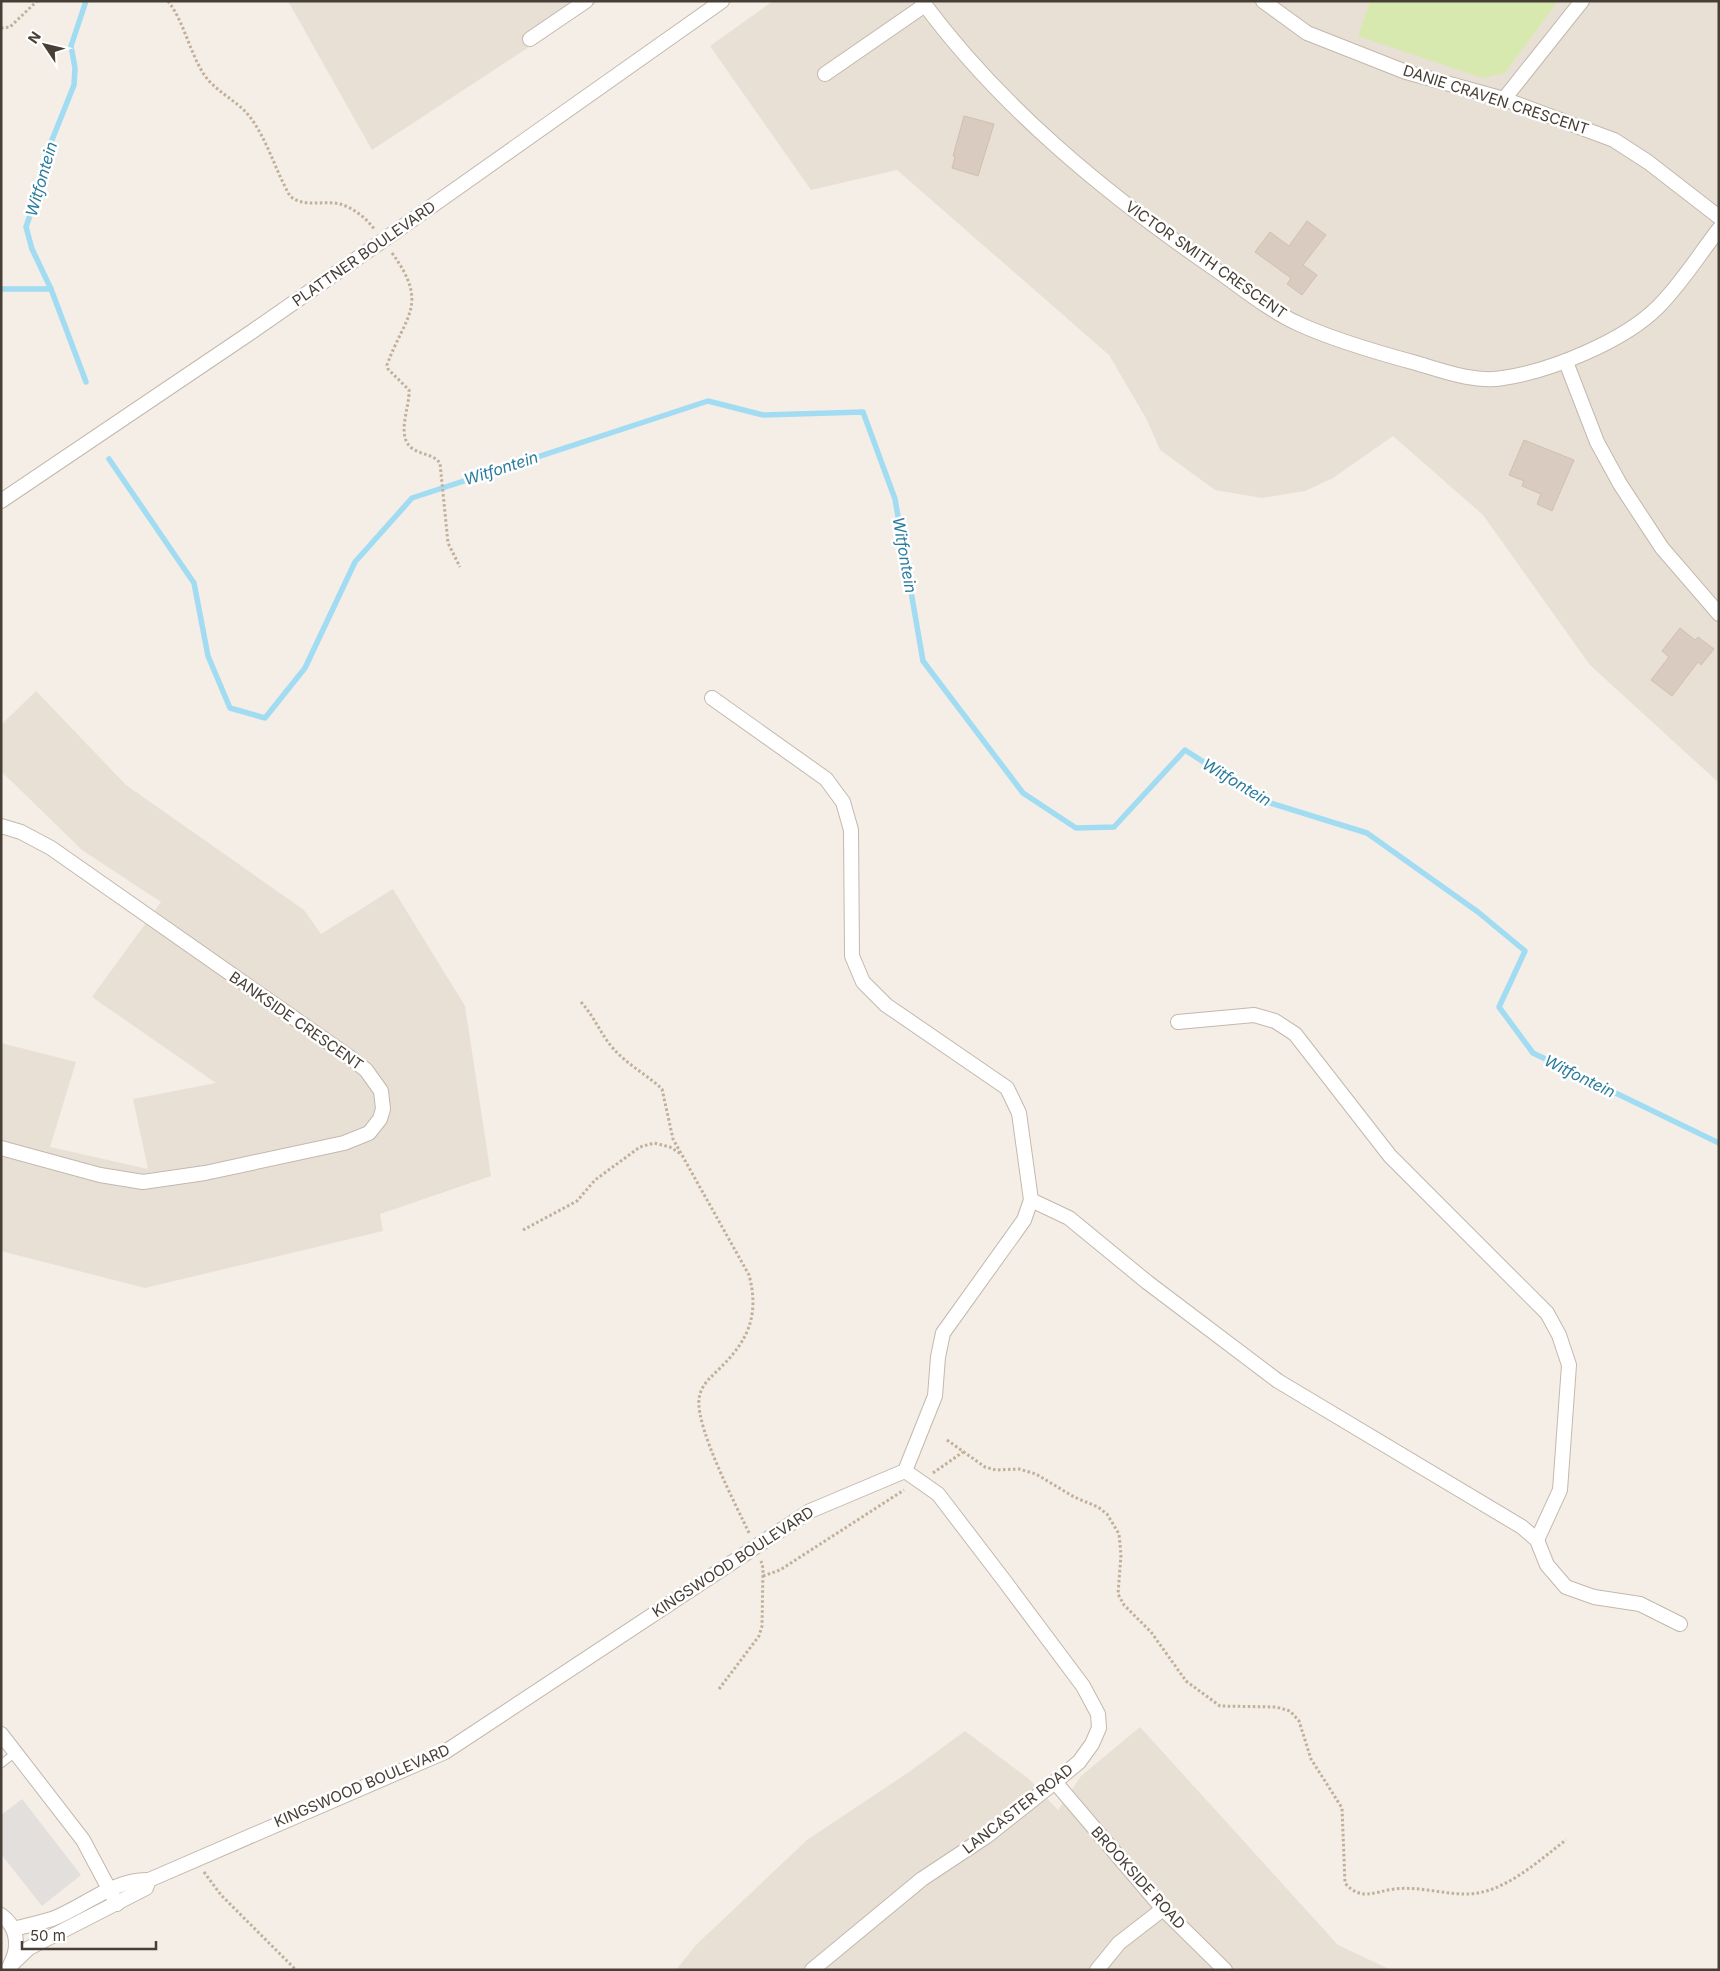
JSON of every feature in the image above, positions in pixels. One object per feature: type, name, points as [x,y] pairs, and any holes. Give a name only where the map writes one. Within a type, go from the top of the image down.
[{"type":"street","points":[[530,39],[586,1]]},
{"type":"street","name":"PLATTNER BOULEVARD","points":[[1,501],[250,333],[722,1]]},
{"type":"street","name":"DANIE CRAVEN CRESCENT","points":[[1263,1],[1307,33],[1406,72],[1504,100],[1614,140],[1648,162],[1719,217]]},
{"type":"street","points":[[1504,100],[1582,1]]},
{"type":"street","points":[[825,74],[924,3]]},
{"type":"street","name":"VICTOR SMITH CRESCENT","points":[[924,3],[960,52],[1003,97],[1109,191],[1152,226],[1299,324],[1385,354],[1460,376],[1501,379],[1566,362],[1640,322],[1658,307],[1719,229]]},
{"type":"street","points":[[1566,362],[1597,442],[1620,484],[1662,548],[1719,614]]},
{"type":"street","points":[[712,698],[826,779],[843,802],[851,830],[852,956],[863,982],[886,1005],[1007,1088],[1020,1113],[1031,1200],[1024,1220],[943,1333],[938,1357],[935,1396],[905,1471]]},
{"type":"street","name":"BANKSIDE CRESCENT","points":[[1,826],[21,832],[51,848],[348,1056],[366,1070],[381,1091],[383,1109],[380,1119],[369,1133],[344,1142],[205,1173],[142,1182],[100,1175],[1,1148]]},
{"type":"street","points":[[1178,1022],[1254,1015],[1275,1021],[1295,1034],[1390,1156],[1547,1313],[1559,1336],[1569,1365],[1560,1490],[1537,1540]]},
{"type":"street","points":[[1031,1200],[1069,1218],[1147,1282],[1278,1380],[1522,1527],[1537,1540],[1547,1565],[1566,1586],[1594,1597],[1640,1604],[1680,1624]]},
{"type":"street","name":"KINGSWOOD BOULEVARD","points":[[13,1929],[52,1919],[109,1889],[138,1879],[149,1880],[445,1752],[810,1511],[905,1471]]},
{"type":"street","name":"LANCASTER ROAD","points":[[812,1970],[922,1879],[987,1836],[1055,1782],[1078,1762],[1092,1744],[1099,1728],[1098,1714],[1084,1686],[938,1494],[905,1471]]},
{"type":"street","points":[[1,1734],[83,1840],[117,1904]]},
{"type":"street","name":"BROOKSIDE ROAD","points":[[1055,1782],[1163,1909],[1225,1970]]},
{"type":"street","name":"KINGSWOOD BOULEVARD","points":[[8,1968],[29,1948],[146,1888],[149,1880]]},
{"type":"street","points":[[1097,1970],[1119,1943],[1163,1909]]},
{"type":"street","points":[[1,1915],[13,1929],[16,1942],[15,1955],[8,1968]]},
{"type":"lane","points":[[1,1764],[15,1753]]},
{"type":"path","points":[[1,28],[10,27],[37,1]]},
{"type":"path","points":[[168,1],[210,83],[248,114],[260,130],[290,196],[298,201],[340,204],[356,212],[376,231]]},
{"type":"path","points":[[387,246],[407,277],[413,301],[410,315],[387,365],[388,369],[409,390],[410,402],[403,435],[412,449],[434,457],[440,463],[448,543],[460,567]]},
{"type":"path","points":[[581,1002],[591,1012],[611,1045],[622,1058],[662,1089],[673,1139],[741,1259],[749,1275],[754,1292],[754,1318],[744,1339],[724,1365],[702,1387],[699,1410],[725,1482],[755,1546],[763,1568],[762,1626],[759,1636],[719,1689]]},
{"type":"path","points":[[523,1230],[578,1200],[610,1168],[640,1147],[654,1144],[670,1147],[682,1155]]},
{"type":"path","points":[[947,1440],[985,1467],[996,1470],[1019,1468],[1036,1474],[1074,1497],[1098,1507],[1107,1514],[1118,1534],[1122,1555],[1118,1594],[1124,1605],[1151,1632],[1186,1681],[1220,1706],[1276,1706],[1290,1711],[1299,1721],[1312,1759],[1342,1808],[1345,1883],[1350,1890],[1369,1895],[1394,1889],[1468,1894],[1498,1886],[1524,1871],[1566,1840]]},
{"type":"path","points":[[763,1576],[780,1570],[882,1502],[920,1482],[963,1452]]},
{"type":"path","points":[[194,1859],[221,1895],[296,1970]]},
{"type":"shaded area","points":[[288,1],[599,1],[372,150]]},
{"type":"shaded area","points":[[773,1],[1719,1],[1719,783],[1590,665],[1483,515],[1393,436],[1333,478],[1305,491],[1262,498],[1215,490],[1160,450],[1147,420],[1109,355],[897,170],[811,190],[710,46]]},
{"type":"shaded area","points":[[36,691],[126,785],[304,910],[321,934],[393,889],[465,1006],[491,1176],[380,1214],[383,1231],[145,1288],[1,1251],[1,1043],[76,1062],[50,1147],[148,1169],[133,1099],[216,1083],[92,997],[161,902],[82,850],[1,771],[1,725]]},
{"type":"shaded area","points":[[1140,1727],[1338,1945],[1391,1970],[676,1970],[696,1945],[807,1840],[909,1772],[965,1731],[1029,1779],[1058,1810],[1081,1776]]},
{"type":"shaded area","points":[[22,1799],[81,1875],[42,1906],[1,1854],[1,1815]]},
{"type":"green space","points":[[1370,1],[1558,1],[1505,73],[1483,78],[1358,36]]},
{"type":"building","points":[[964,116],[994,124],[978,176],[952,168],[955,157],[953,156]]},
{"type":"building","points":[[1307,221],[1326,235],[1303,265],[1317,275],[1302,295],[1287,284],[1291,278],[1255,252],[1270,232],[1289,246]]},
{"type":"building","points":[[1524,440],[1574,460],[1552,511],[1537,504],[1541,494],[1522,486],[1524,481],[1509,475]]},
{"type":"building","points":[[1680,628],[1695,640],[1698,637],[1714,649],[1701,665],[1698,662],[1672,696],[1651,680],[1669,657],[1662,651]]},
{"type":"waterway","name":"Witfontein","points":[[86,1],[71,46],[75,68],[74,85],[48,150],[43,177],[26,227],[32,249],[51,289],[86,382]]},
{"type":"waterway","points":[[1,289],[51,289]]},
{"type":"waterway","name":"Witfontein","points":[[109,459],[194,583],[208,656],[230,708],[265,718],[305,668],[355,562],[412,498],[708,401],[763,415],[863,412],[895,499],[923,661],[1023,793],[1076,828],[1114,827],[1185,750],[1264,801],[1367,833],[1478,912],[1525,951],[1499,1007],[1533,1053],[1719,1143]]}]
